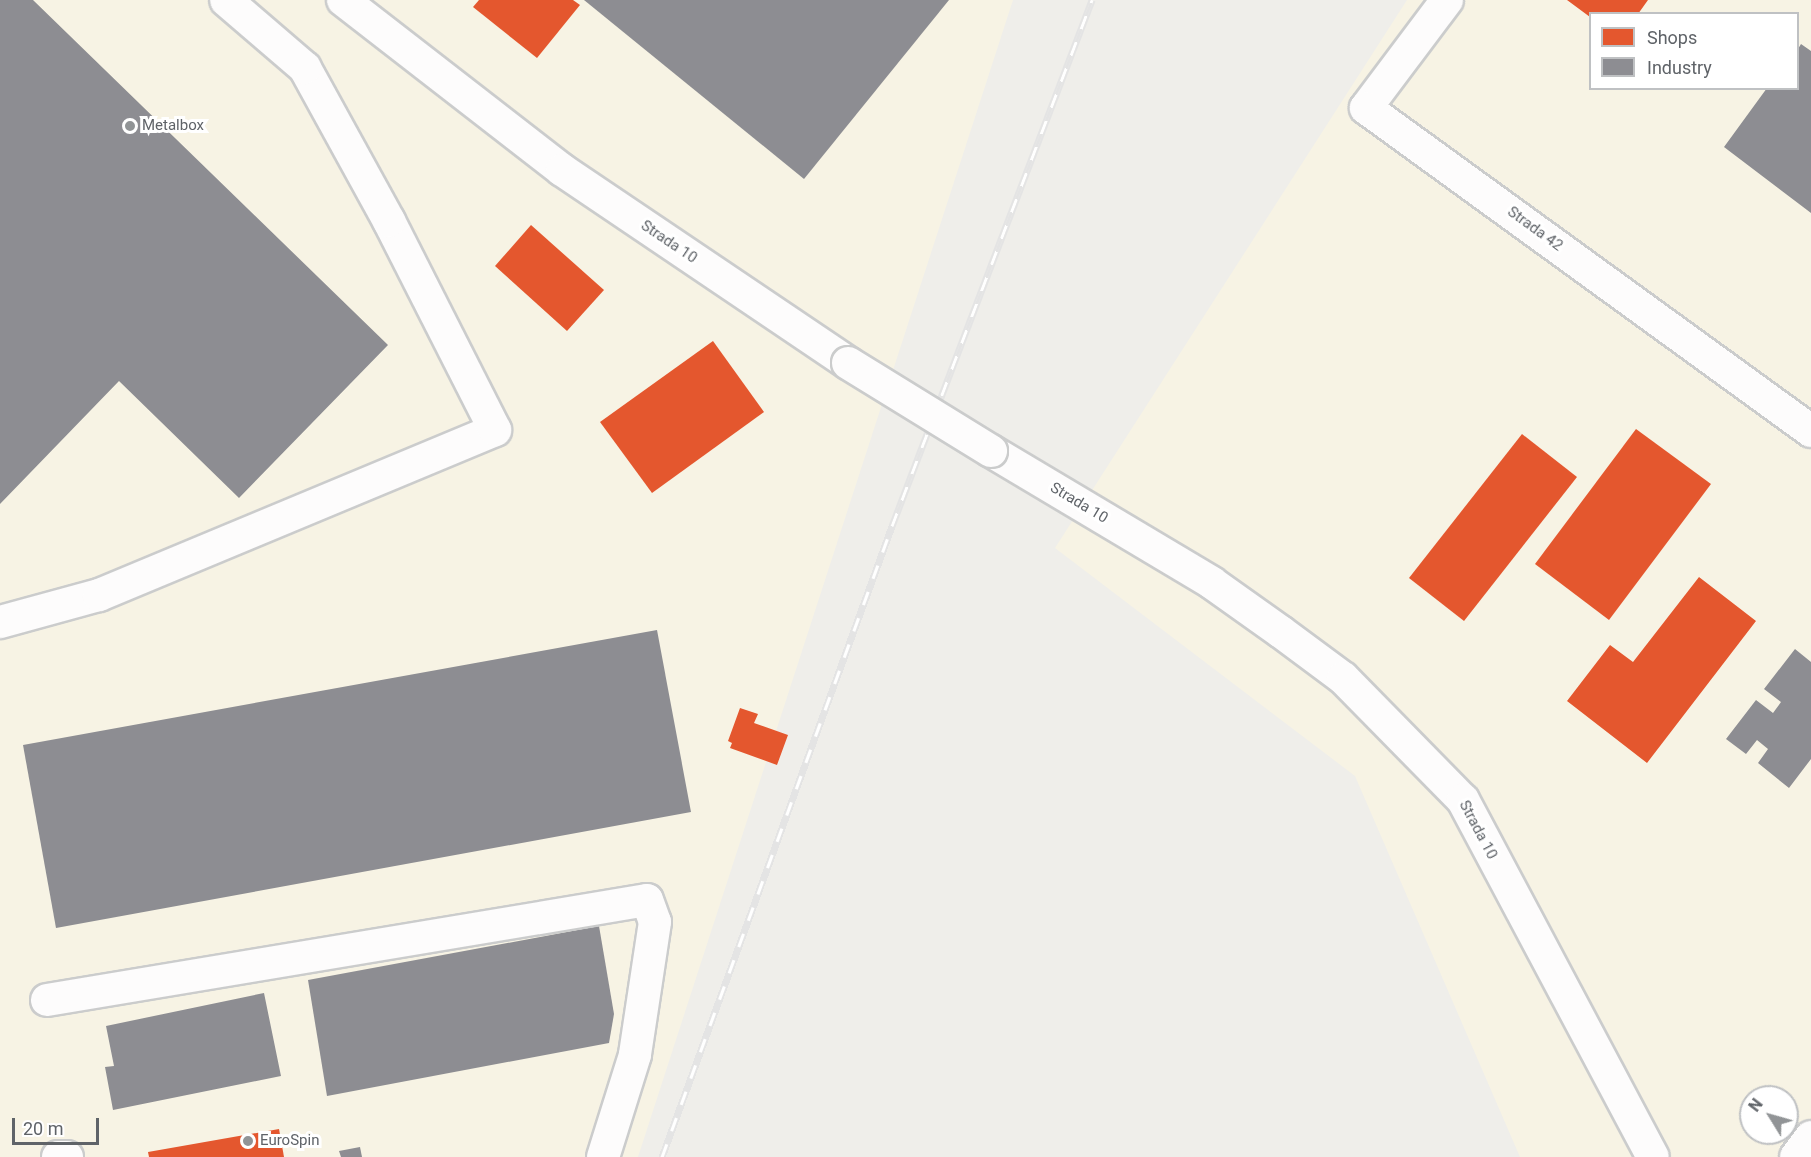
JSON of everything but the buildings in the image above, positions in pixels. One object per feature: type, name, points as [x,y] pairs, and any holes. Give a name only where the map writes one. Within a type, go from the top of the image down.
[{"type":"street","points":[[0,622],[99,595],[495,430],[389,221],[305,68],[226,0]]},
{"type":"street","name":"Strada 10","points":[[343,0],[562,170],[848,363],[1212,583],[1343,678],[1463,800],[1653,1157]]},
{"type":"street","name":"Strada 42","points":[[1447,0],[1366,108],[1811,431]]},
{"type":"street","points":[[46,1000],[647,900],[655,922],[635,1055],[603,1157]]},
{"type":"street","points":[[1796,1157],[1811,1137]]},
{"type":"street","points":[[58,1157],[67,1157]]},
{"type":"shaded area","points":[[0,0],[1013,0],[638,1157],[0,1157]]},
{"type":"shaded area","points":[[1407,0],[1811,0],[1811,1157],[1520,1157],[1355,776],[1055,548]]},
{"type":"railway","points":[[662,1157],[892,526],[1092,0]]},
{"type":"place","name":"Metalbox","points":[[130,126]]},
{"type":"place","name":"EuroSpin","points":[[248,1141]]}]
